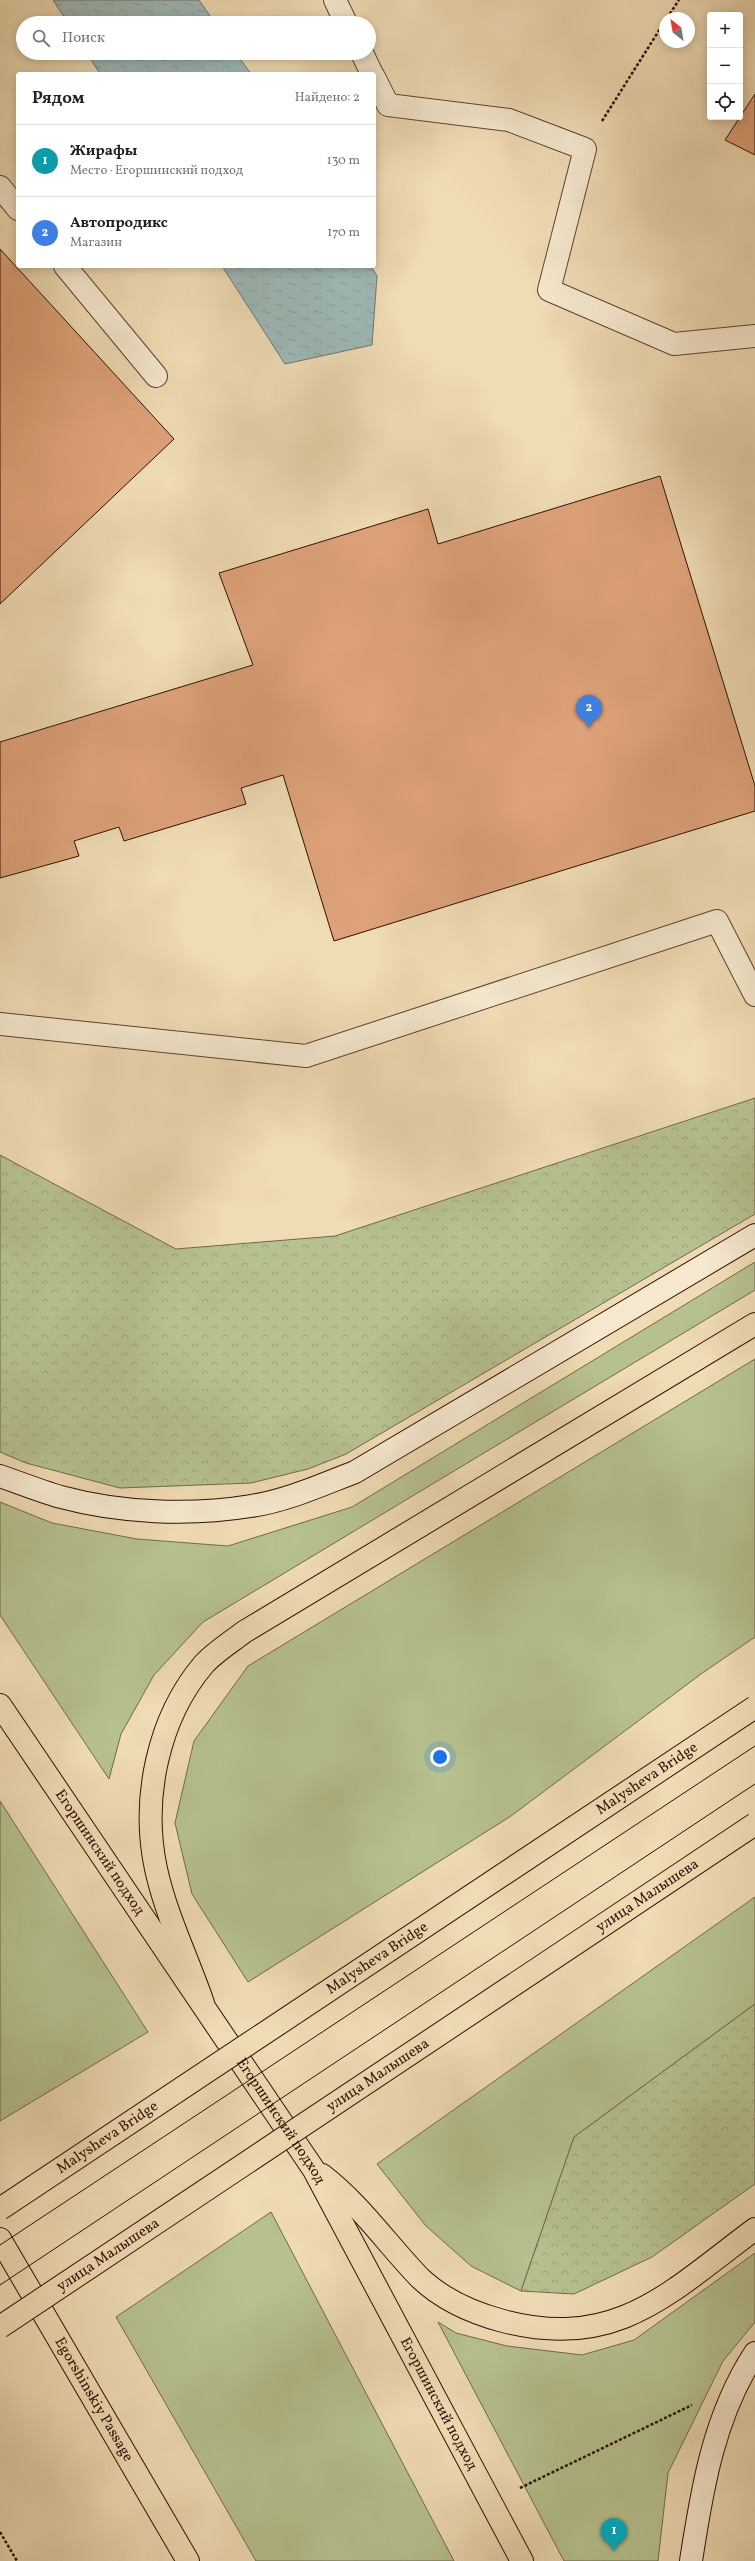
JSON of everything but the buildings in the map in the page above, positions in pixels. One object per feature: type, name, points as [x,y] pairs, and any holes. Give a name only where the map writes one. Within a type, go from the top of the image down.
[{"type":"main road","points":[[335,0],[343,16]]},
{"type":"main road","points":[[365,60],[371,72]]},
{"type":"main road","points":[[376,81],[388,105],[508,120],[585,149],[549,290],[674,344],[755,336]]},
{"type":"main road","points":[[0,187],[16,206]]},
{"type":"main road","points":[[68,268],[156,376]]},
{"type":"main road","points":[[0,1024],[306,1056],[717,921],[755,994]]},
{"type":"main road","points":[[0,1476],[61,1497],[126,1509],[196,1511],[252,1506],[300,1493],[355,1472],[755,1235]]},
{"type":"main road","points":[[203,2003],[156,1869],[152,1831],[155,1770],[163,1737],[174,1712],[205,1663],[244,1632],[755,1324]]},
{"type":"main road","name":"Егоршинский подход","points":[[0,1705],[203,2003],[314,2170],[522,2561]]},
{"type":"main road","name":"Malysheva Bridge","points":[[0,2209],[755,1707]]},
{"type":"main road","name":"улица Малышева","points":[[0,2327],[755,1824]]},
{"type":"main road","points":[[314,2170],[339,2188],[421,2278],[446,2297],[485,2316],[550,2330],[590,2327],[610,2323],[640,2311],[755,2229]]},
{"type":"main road","name":"Egorshinskiy Passage","points":[[0,2239],[188,2561]]},
{"type":"main road","points":[[691,2561],[708,2463],[736,2383],[755,2353]]},
{"type":"path","points":[[671,12],[678,0]]},
{"type":"path","points":[[585,149],[659,32]]},
{"type":"path","points":[[491,2502],[736,2383]]},
{"type":"path","points":[[0,2532],[17,2561]]},
{"type":"green space","points":[[755,1098],[755,1214],[346,1454],[308,1469],[251,1483],[120,1488],[26,1463],[0,1452],[0,1155],[176,1249],[335,1236]]},
{"type":"green space","points":[[755,1262],[755,1290],[203,1622],[154,1675],[121,1734],[109,1779],[0,1615],[0,1502],[52,1523],[137,1539],[228,1546],[352,1507]]},
{"type":"green space","points":[[755,1359],[755,1637],[701,1674],[511,1816],[248,1982],[192,1894],[175,1823],[194,1741],[248,1666]]},
{"type":"green space","points":[[0,1801],[148,2032],[0,2121]]},
{"type":"green space","points":[[755,1897],[755,2004],[574,2137],[521,2291],[471,2266],[426,2226],[377,2164]]},
{"type":"green space","points":[[755,2004],[755,2184],[652,2257],[574,2294],[521,2291],[574,2137]]},
{"type":"green space","points":[[271,2212],[454,2561],[256,2561],[116,2317]]},
{"type":"green space","points":[[755,2253],[755,2322],[723,2361],[668,2473],[658,2561],[564,2561],[438,2322],[456,2333],[507,2346],[582,2355],[634,2340]]},
{"type":"water","points":[[53,0],[199,0],[210,16],[63,16]]},
{"type":"water","points":[[91,60],[241,60],[250,72],[99,72]]},
{"type":"water","points":[[223,268],[372,268],[377,276],[372,345],[285,364]]},
{"type":"tram line","points":[[0,2245],[755,1746]]},
{"type":"tram line","points":[[0,2285],[755,1784]]},
{"type":"place","name":"Автопродикс","points":[[589,728]]},
{"type":"place","name":"Жирафы","points":[[614,2551]]}]
